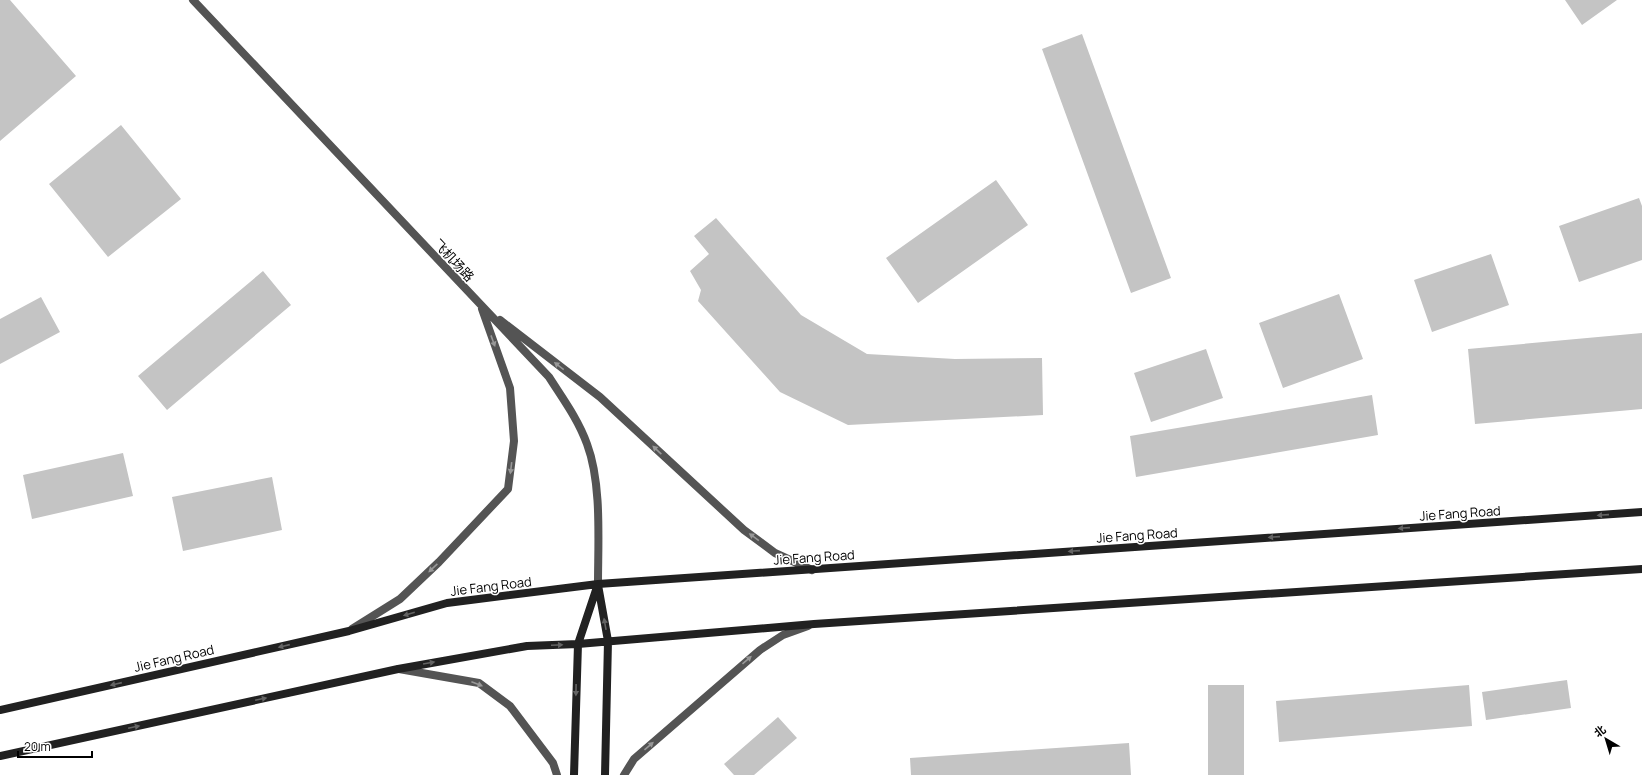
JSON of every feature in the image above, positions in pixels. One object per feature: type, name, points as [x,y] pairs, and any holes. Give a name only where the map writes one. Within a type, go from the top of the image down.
[{"type":"main road","name":"Jie Fang Road","points":[[0,710],[349,631],[447,603],[598,584],[1642,512]]},
{"type":"main road","points":[[0,756],[398,669],[527,646],[578,644],[814,624],[1642,569]]},
{"type":"main road","points":[[598,584],[608,641],[605,775]]},
{"type":"main road","points":[[574,775],[578,644],[598,584]]},
{"type":"street","name":"飞机场路","points":[[193,0],[549,377],[572,412],[587,444],[595,478],[598,584]]},
{"type":"street","points":[[480,305],[600,397],[744,530],[775,552],[812,570]]},
{"type":"street","points":[[349,631],[400,599],[439,562],[508,489],[514,441],[510,388],[480,305]]},
{"type":"street","points":[[624,775],[634,759],[760,650],[783,635],[814,624]]},
{"type":"street","points":[[398,669],[479,683],[510,706],[553,763],[557,775]]},
{"type":"building","points":[[0,0],[10,0],[76,76],[0,141]]},
{"type":"building","points":[[1565,0],[1617,0],[1582,25]]},
{"type":"building","points":[[1082,34],[1171,278],[1131,293],[1042,49]]},
{"type":"building","points":[[121,125],[181,199],[108,257],[49,184]]},
{"type":"building","points":[[996,180],[1028,225],[918,303],[886,258]]},
{"type":"building","points":[[1639,198],[1642,206],[1642,260],[1579,282],[1559,226]]},
{"type":"building","points":[[716,218],[801,315],[867,354],[955,359],[1042,358],[1043,415],[848,425],[780,392],[698,301],[701,290],[690,271],[709,254],[694,236]]},
{"type":"building","points":[[1491,254],[1509,305],[1432,332],[1414,280]]},
{"type":"building","points":[[263,271],[291,305],[167,410],[138,376]]},
{"type":"building","points":[[1339,294],[1363,359],[1283,388],[1259,323]]},
{"type":"building","points":[[41,297],[60,332],[0,364],[0,319]]},
{"type":"building","points":[[1642,333],[1642,409],[1475,424],[1468,349]]},
{"type":"building","points":[[1206,349],[1223,398],[1151,422],[1134,373]]},
{"type":"building","points":[[1372,395],[1378,435],[1136,477],[1130,436]]},
{"type":"building","points":[[123,453],[133,496],[32,519],[23,475]]},
{"type":"building","points":[[272,477],[282,530],[183,551],[172,497]]},
{"type":"building","points":[[1567,680],[1571,708],[1486,720],[1482,692]]},
{"type":"building","points":[[1208,685],[1244,685],[1244,775],[1208,775]]},
{"type":"building","points":[[1469,685],[1472,726],[1279,742],[1276,701]]},
{"type":"building","points":[[778,717],[797,738],[754,775],[734,775],[724,764]]},
{"type":"building","points":[[1129,743],[1131,775],[911,775],[910,758]]}]
